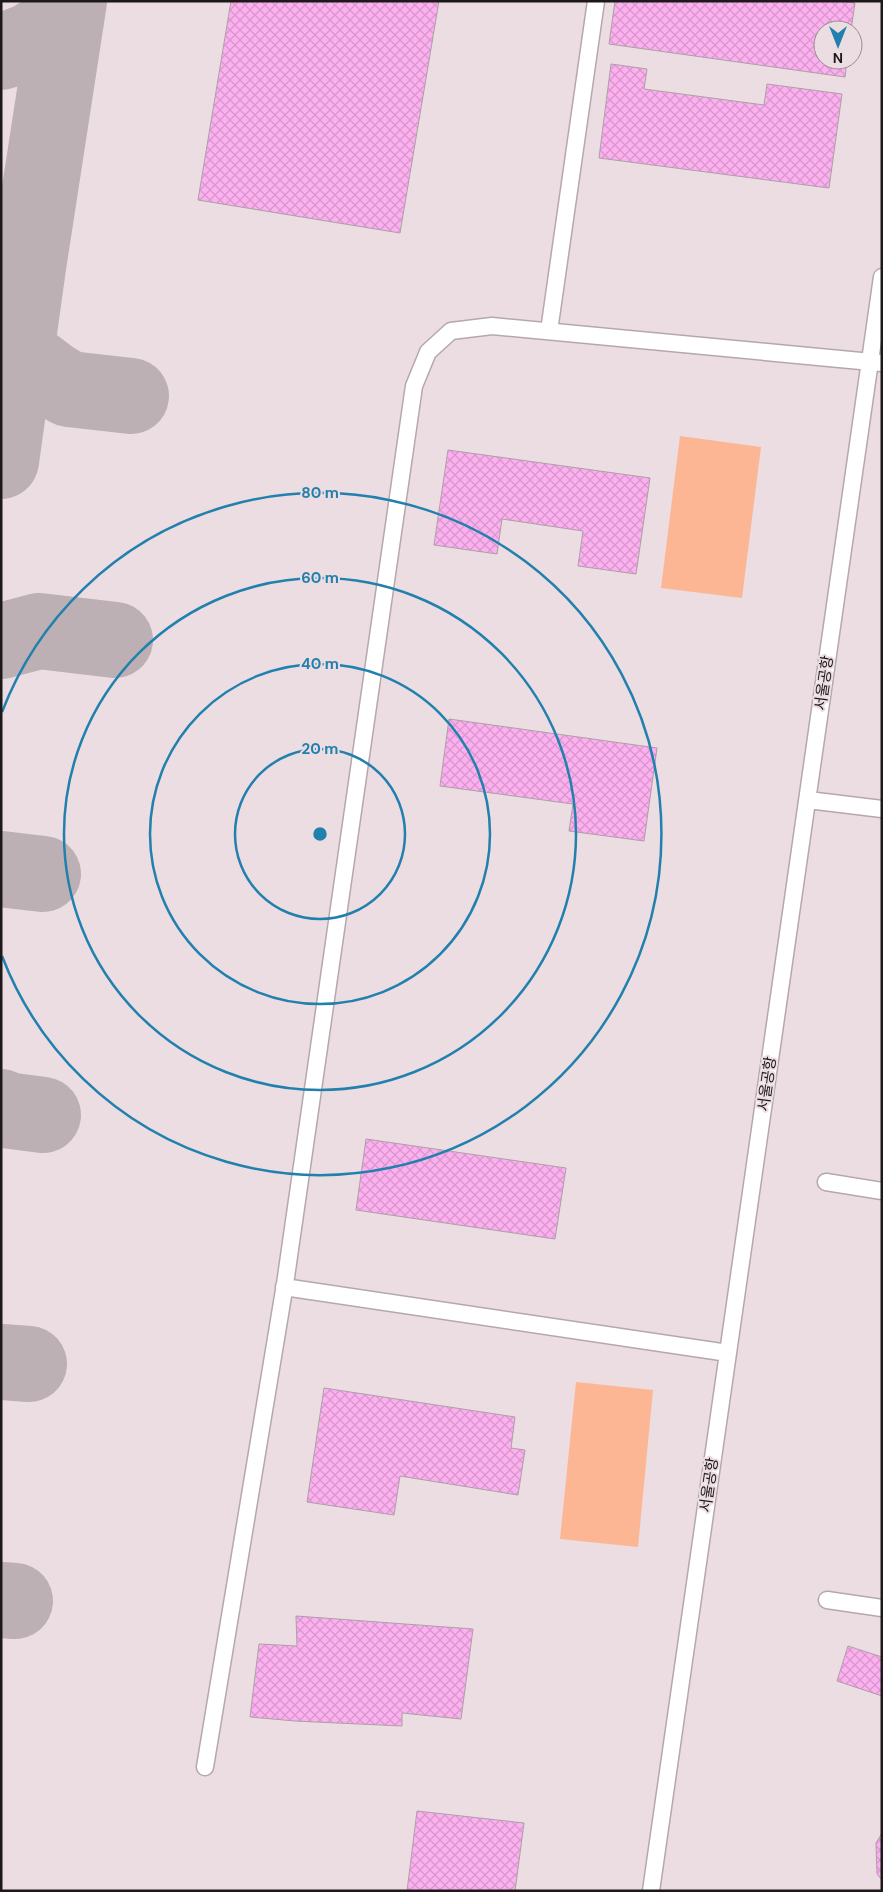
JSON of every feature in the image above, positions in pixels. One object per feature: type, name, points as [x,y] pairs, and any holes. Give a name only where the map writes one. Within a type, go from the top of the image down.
[{"type":"lane","points":[[549,331],[596,1]]},
{"type":"lane","name":"서울공항","points":[[651,1891],[808,800],[876,362],[882,277]]},
{"type":"lane","points":[[205,1767],[284,1288],[414,386],[428,352],[451,331],[492,326],[876,362]]},
{"type":"lane","points":[[808,800],[882,809]]},
{"type":"lane","points":[[826,1182],[882,1191]]},
{"type":"lane","points":[[284,1288],[728,1353]]},
{"type":"lane","points":[[827,1600],[882,1608]]},
{"type":"shaded area","points":[[680,436],[761,447],[742,598],[661,588]]},
{"type":"shaded area","points":[[576,1382],[653,1390],[638,1547],[560,1539]]},
{"type":"building","points":[[231,1],[439,1],[400,233],[198,200]]},
{"type":"building","points":[[615,1],[839,1],[855,3],[852,20],[813,20],[813,70],[846,70],[845,77],[609,44]]},
{"type":"building","points":[[611,64],[647,69],[644,89],[764,105],[767,84],[842,94],[829,188],[599,158]]},
{"type":"building","points":[[448,450],[650,478],[636,574],[578,566],[583,531],[502,519],[497,554],[434,545]]},
{"type":"building","points":[[449,719],[657,748],[644,841],[569,831],[573,804],[440,786]]},
{"type":"building","points":[[366,1139],[566,1168],[555,1239],[356,1210]]},
{"type":"building","points":[[324,1388],[515,1417],[511,1448],[525,1450],[518,1495],[400,1476],[394,1515],[307,1502]]},
{"type":"building","points":[[296,1616],[473,1629],[461,1719],[402,1713],[402,1726],[250,1717],[259,1644],[297,1646]]},
{"type":"building","points":[[848,1646],[882,1657],[882,1696],[837,1681]]},
{"type":"building","points":[[417,1811],[524,1823],[515,1891],[407,1891]]},
{"type":"building","points":[[882,1833],[882,1880],[877,1874],[876,1843]]},
{"type":"taxiway","points":[[1,52],[30,41],[53,27],[68,1]]},
{"type":"taxiway","points":[[1,461],[28,267],[69,1]]},
{"type":"taxiway","points":[[18,343],[27,360],[69,389],[131,396]]},
{"type":"taxiway","points":[[1,641],[39,631],[115,640]]},
{"type":"taxiway","points":[[1,869],[43,874]]},
{"type":"taxiway","points":[[1,1107],[5,1110],[43,1115]]},
{"type":"taxiway","points":[[1,1362],[29,1364]]},
{"type":"taxiway","points":[[1,1600],[15,1601]]}]
